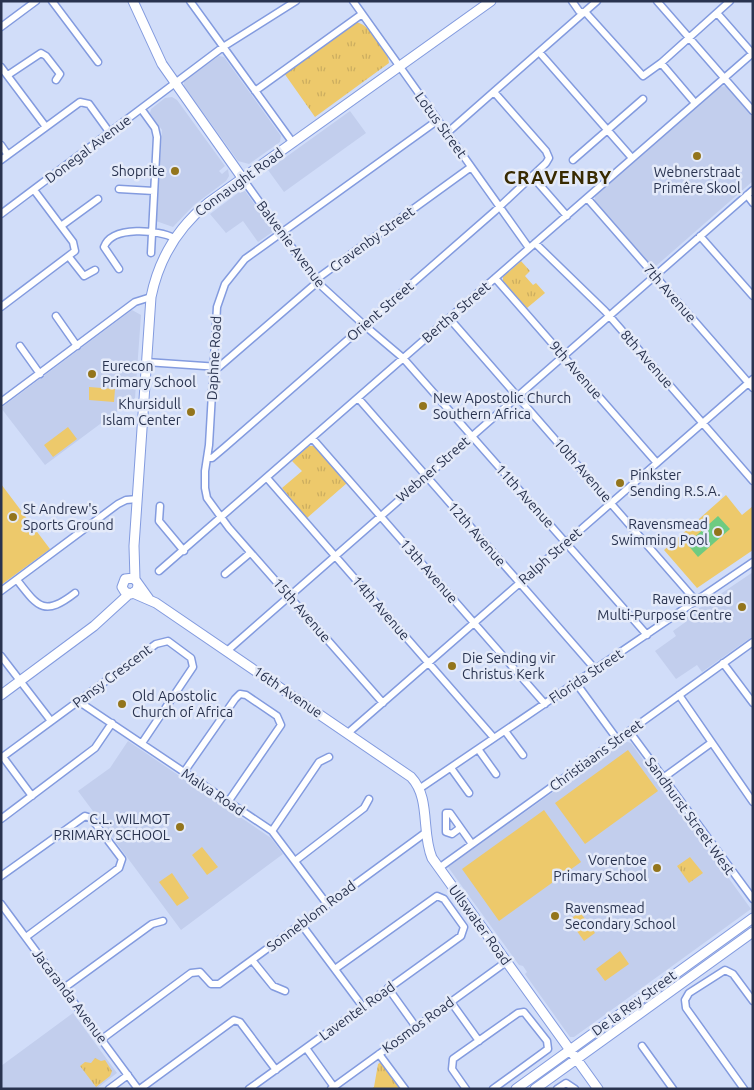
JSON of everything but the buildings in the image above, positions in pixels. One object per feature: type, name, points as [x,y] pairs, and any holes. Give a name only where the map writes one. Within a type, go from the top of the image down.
[{"type":"street","points":[[1,27],[36,1]]},
{"type":"street","points":[[52,1],[98,62]]},
{"type":"street","name":"Balvenie Avenue","points":[[127,1],[174,83],[316,281],[364,326],[403,358]]},
{"type":"street","name":"Balvenie Avenue","points":[[133,1],[148,38]]},
{"type":"street","points":[[190,1],[293,143]]},
{"type":"street","name":"Donegal Avenue","points":[[1,214],[142,110],[174,83],[223,47],[296,1]]},
{"type":"street","name":"Lotus Street","points":[[353,1],[529,248]]},
{"type":"street","name":"Connaught Road","points":[[131,586],[151,297],[159,266],[174,238],[193,216],[242,179],[491,1]]},
{"type":"street","points":[[572,1],[579,11],[584,13],[643,76],[661,63],[730,1]]},
{"type":"street","points":[[447,133],[597,1]]},
{"type":"street","points":[[656,1],[753,111]]},
{"type":"street","points":[[717,13],[753,53]]},
{"type":"street","points":[[255,91],[362,14]]},
{"type":"street","points":[[539,52],[632,158]]},
{"type":"street","points":[[8,75],[40,53],[46,56],[60,74],[60,77],[56,80]]},
{"type":"street","name":"Bertha Street","points":[[159,571],[753,53]]},
{"type":"street","points":[[661,63],[696,103]]},
{"type":"street","points":[[1,67],[46,127]]},
{"type":"street","name":"Orient Street","points":[[207,458],[212,458],[364,326],[532,176],[548,158],[546,151],[494,92]]},
{"type":"street","points":[[573,160],[643,99]]},
{"type":"street","points":[[1,160],[78,103],[85,102],[92,107],[110,133]]},
{"type":"street","points":[[142,110],[157,133],[150,253]]},
{"type":"street","name":"Daphne Road","points":[[221,518],[207,498],[204,488],[215,316],[225,284],[245,259],[280,232],[438,120]]},
{"type":"street","points":[[1,145],[8,155]]},
{"type":"street","name":"Cravenby Street","points":[[213,366],[220,367],[314,285],[316,281],[471,167]]},
{"type":"street","points":[[532,176],[567,216]]},
{"type":"street","points":[[119,189],[154,191]]},
{"type":"street","points":[[1,307],[74,252],[75,246],[34,190]]},
{"type":"street","name":"Webner Street","points":[[227,651],[753,190]]},
{"type":"street","points":[[746,195],[753,202]]},
{"type":"street","name":"7th Avenue","points":[[587,198],[751,383]]},
{"type":"street","points":[[61,226],[98,199]]},
{"type":"street","points":[[119,269],[104,248],[105,243],[120,232],[162,232],[174,238]]},
{"type":"street","points":[[700,236],[753,296]]},
{"type":"street","name":"8th Avenue","points":[[535,243],[609,316],[753,481]]},
{"type":"street","points":[[69,257],[84,276],[95,270]]},
{"type":"street","name":"9th Avenue","points":[[495,278],[657,463]]},
{"type":"street","points":[[1,402],[135,302],[151,297]]},
{"type":"street","points":[[56,316],[77,346]]},
{"type":"street","name":"10th Avenue","points":[[450,318],[696,601]]},
{"type":"street","points":[[20,346],[40,374]]},
{"type":"street","name":"11th Avenue","points":[[403,358],[647,635]]},
{"type":"street","points":[[146,362],[213,366]]},
{"type":"street","name":"Ralph Street","points":[[348,733],[751,383]]},
{"type":"street","name":"12th Avenue","points":[[358,398],[596,669]]},
{"type":"street","name":"13th Avenue","points":[[312,438],[545,704]]},
{"type":"street","name":"14th Avenue","points":[[267,478],[494,738]]},
{"type":"street","points":[[1,591],[118,504],[126,500],[137,499]]},
{"type":"street","points":[[160,506],[159,522],[184,551]]},
{"type":"street","name":"15th Avenue","points":[[221,518],[382,703]]},
{"type":"street","points":[[225,574],[250,552]]},
{"type":"street","name":"Florida Street","points":[[419,789],[753,562]]},
{"type":"street","points":[[17,580],[33,600],[47,607],[59,605],[75,593]]},
{"type":"street","points":[[1,695],[89,630],[108,613],[131,586]]},
{"type":"street","name":"16th Avenue","points":[[131,586],[408,774],[419,789]]},
{"type":"street","name":"Pansy Crescent","points":[[2,758],[156,644],[163,641],[191,658],[193,666],[142,744]]},
{"type":"street","name":"Christiaans Street","points":[[439,868],[753,642]]},
{"type":"street","points":[[1,656],[51,721]]},
{"type":"street","points":[[723,663],[753,703]]},
{"type":"street","points":[[576,683],[618,739]]},
{"type":"street","points":[[184,772],[238,696],[246,695],[262,705],[280,718],[281,725],[228,802]]},
{"type":"street","points":[[679,695],[753,802]]},
{"type":"street","name":"Malva Road","points":[[78,701],[272,831],[328,904]]},
{"type":"street","points":[[1,819],[95,748],[112,723]]},
{"type":"street","points":[[505,731],[523,756]]},
{"type":"street","name":"Sandhurst Street West","points":[[629,731],[753,899]]},
{"type":"street","points":[[663,778],[711,743]]},
{"type":"street","points":[[478,749],[496,774]]},
{"type":"street","points":[[272,831],[319,762],[329,757]]},
{"type":"street","points":[[2,758],[32,796]]},
{"type":"street","points":[[451,768],[469,793]]},
{"type":"street","name":"Ullswater Road","points":[[419,789],[423,801],[425,833],[430,852],[439,868],[598,1089]]},
{"type":"street","points":[[296,861],[364,808],[369,799]]},
{"type":"street","points":[[1,876],[85,816],[92,818],[122,859],[119,868],[26,937]]},
{"type":"street","points":[[460,828],[472,844]]},
{"type":"street","name":"Sonneblom Road","points":[[102,1039],[189,974],[198,972],[204,975],[210,983],[217,985],[425,833]]},
{"type":"street","name":"Laventel Road","points":[[249,1089],[464,932],[463,925],[444,899],[439,896],[335,969]]},
{"type":"street","name":"Jacaranda Avenue","points":[[1,904],[139,1089]]},
{"type":"street","name":"De la Rey Street","points":[[516,1089],[753,918]]},
{"type":"street","points":[[64,988],[152,924],[163,921]]},
{"type":"street","points":[[301,924],[363,1007]]},
{"type":"street","name":"De la Rey Street","points":[[535,1089],[753,932]]},
{"type":"street","points":[[252,960],[273,986],[285,991]]},
{"type":"street","name":"Kosmos Road","points":[[332,1088],[506,962]]},
{"type":"street","points":[[744,1089],[686,1008],[685,1000],[689,993],[725,970],[733,974],[753,1001]]},
{"type":"street","points":[[388,988],[416,1027]]},
{"type":"street","points":[[451,1002],[479,1041]]},
{"type":"street","points":[[466,1089],[452,1069],[451,1063],[453,1059],[518,1013],[527,1014],[547,1041],[548,1047],[493,1089]]},
{"type":"street","points":[[139,1089],[234,1020],[240,1022],[276,1070]]},
{"type":"street","points":[[642,1046],[672,1089]]},
{"type":"street","points":[[306,1048],[332,1088]]},
{"type":"street","points":[[379,1054],[405,1089]]},
{"type":"street","points":[[109,1089],[128,1075]]},
{"type":"street","points":[[557,1089],[566,1083],[575,1088]]},
{"type":"shaded area","points":[[219,56],[224,57],[281,136],[280,142],[249,164],[238,161],[184,86],[184,81]]},
{"type":"shaded area","name":"Webnerstraat Primêre Skool","points":[[726,86],[753,117],[753,181],[656,266],[652,266],[595,201],[595,196],[720,87]]},
{"type":"shaded area","points":[[172,97],[177,100],[225,166],[219,171],[222,174],[228,169],[229,176],[226,181],[194,205],[173,227],[156,221],[162,130],[150,113],[151,109],[165,98]]},
{"type":"shaded area","points":[[350,111],[366,133],[284,192],[268,170]]},
{"type":"shaded area","points":[[245,191],[274,231],[258,242],[243,221],[226,233],[210,214],[238,193]]},
{"type":"shaded area","name":"Eurecon Primary School","points":[[132,310],[141,315],[135,398],[45,465],[1,408]]},
{"type":"shaded area","points":[[718,516],[730,529],[698,557],[687,544]]},
{"type":"shaded area","points":[[753,572],[753,636],[702,672],[697,665],[676,679],[655,651],[676,636],[673,631],[687,621],[685,618]]},
{"type":"shaded area","name":"C.L. WILMOT PRIMARY SCHOOL","points":[[128,741],[271,838],[283,854],[181,930],[78,791],[110,768]]},
{"type":"shaded area","points":[[625,741],[631,743],[751,909],[574,1037],[570,1037],[525,974],[527,972],[523,966],[519,965],[448,867]]},
{"type":"shaded area","points":[[73,1013],[117,1073],[96,1089],[1,1089],[1,1066]]},
{"type":"green space","points":[[355,22],[365,26],[374,35],[388,57],[389,63],[315,117],[284,73]]},
{"type":"green space","points":[[521,261],[530,271],[525,276],[533,285],[536,283],[545,293],[527,308],[503,281],[503,277]]},
{"type":"green space","points":[[89,387],[115,389],[114,402],[89,400]]},
{"type":"green space","points":[[68,427],[77,439],[53,457],[44,445]]},
{"type":"green space","points":[[309,446],[314,446],[347,483],[307,518],[282,488],[302,471],[292,461]]},
{"type":"green space","name":"St Andrew's Sports Ground","points":[[1,484],[50,549],[1,585]]},
{"type":"green space","name":"Ravensmead Swimming Pool","points":[[726,495],[742,515],[753,506],[753,550],[697,588],[664,550]]},
{"type":"green space","points":[[628,750],[658,791],[585,844],[555,803]]},
{"type":"green space","points":[[544,810],[581,862],[499,921],[462,869]]},
{"type":"green space","points":[[202,847],[218,867],[207,875],[192,855]]},
{"type":"green space","points":[[690,857],[703,873],[689,883],[677,866]]},
{"type":"green space","points":[[172,873],[189,898],[177,906],[159,882]]},
{"type":"green space","points":[[580,912],[595,933],[584,941],[569,920]]},
{"type":"green space","points":[[620,951],[629,964],[605,981],[596,969]]},
{"type":"green space","points":[[95,1058],[101,1061],[105,1060],[112,1071],[110,1076],[96,1087],[80,1066],[85,1062],[91,1063]]},
{"type":"green space","points":[[381,1062],[401,1089],[371,1089],[374,1087],[378,1064]]},
{"type":"place","name":"Webnerstraat Primêre Skool","points":[[697,156]]},
{"type":"place","name":"Shoprite","points":[[175,171]]},
{"type":"place","name":"Eurecon Primary School","points":[[92,374]]},
{"type":"place","name":"New Apostolic Church Southern Africa","points":[[423,406]]},
{"type":"place","name":"Khursidull Islam Center","points":[[191,412]]},
{"type":"place","name":"Pinkster Sending R.S.A.","points":[[620,483]]},
{"type":"place","name":"St Andrew's Sports Ground","points":[[13,517]]},
{"type":"place","name":"Ravensmead Swimming Pool","points":[[718,532]]},
{"type":"place","name":"Ravensmead Multi-Purpose Centre","points":[[742,607]]},
{"type":"place","name":"Die Sending vir Christus Kerk","points":[[452,666]]},
{"type":"place","name":"Old Apostolic Church of Africa","points":[[122,704]]},
{"type":"place","name":"C.L. WILMOT PRIMARY SCHOOL","points":[[180,827]]},
{"type":"place","name":"Vorentoe Primary School","points":[[657,868]]},
{"type":"place","name":"Ravensmead Secondary School","points":[[555,916]]},
{"type":"district","name":"CRAVENBY","points":[[558,177]]}]
